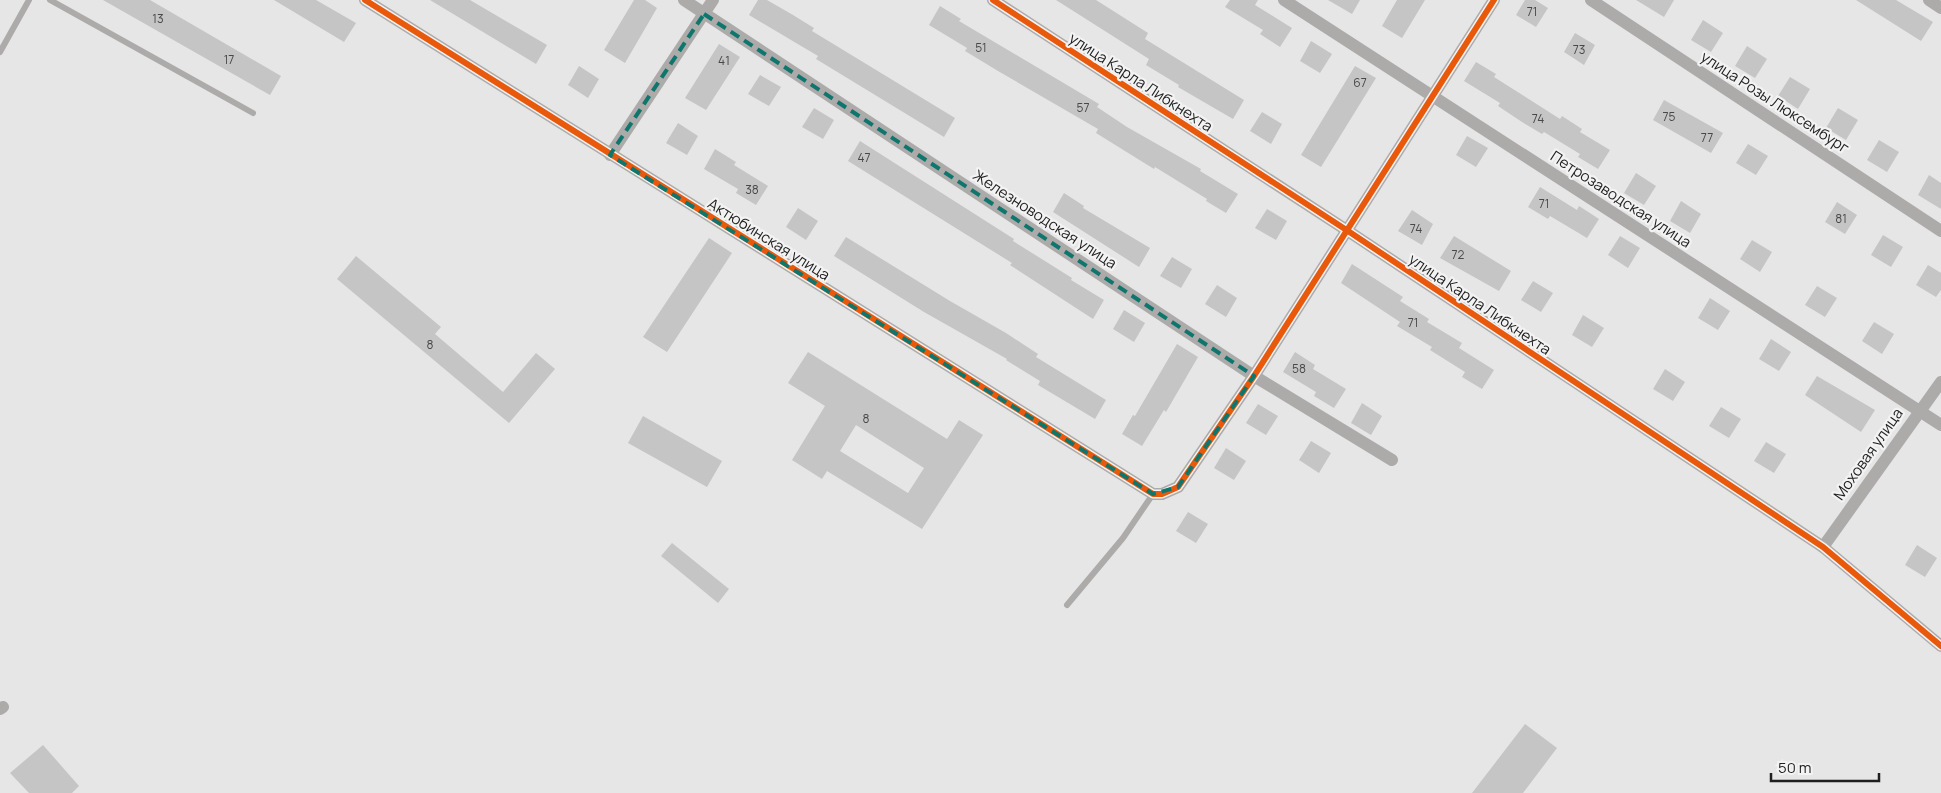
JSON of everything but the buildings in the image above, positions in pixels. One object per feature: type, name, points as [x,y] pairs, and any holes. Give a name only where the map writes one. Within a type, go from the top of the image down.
[{"type":"street","name":"Актюбинская улица","points":[[365,0],[610,155],[1157,494]]},
{"type":"street","name":"Железноводская улица","points":[[684,0],[1254,376],[1392,460]]},
{"type":"street","points":[[610,155],[713,0]]},
{"type":"street","name":"улица Карла Либкнехта","points":[[993,0],[1823,546],[1941,646]]},
{"type":"street","name":"Петрозаводская улица","points":[[1284,0],[1941,424]]},
{"type":"street","points":[[1157,494],[1178,488],[1348,232],[1494,0]]},
{"type":"street","name":"улица Розы Люксембург","points":[[1591,0],[1941,231]]},
{"type":"street","points":[[1929,0],[1941,8]]},
{"type":"street","name":"Моховая улица","points":[[1823,546],[1919,410],[1941,382]]},
{"type":"lane","points":[[0,52],[29,0]]},
{"type":"lane","points":[[50,0],[253,113]]},
{"type":"lane","points":[[1067,605],[1157,494]]},
{"type":"highlighted area","points":[[704,14],[1254,376],[1178,487],[1153,494],[610,155]]},
{"type":"cycle path","points":[[365,0],[1153,494],[1162,494],[1178,487],[1254,376],[1494,0]]},
{"type":"cycle path","points":[[993,0],[1348,231],[1823,547],[1941,646]]}]
